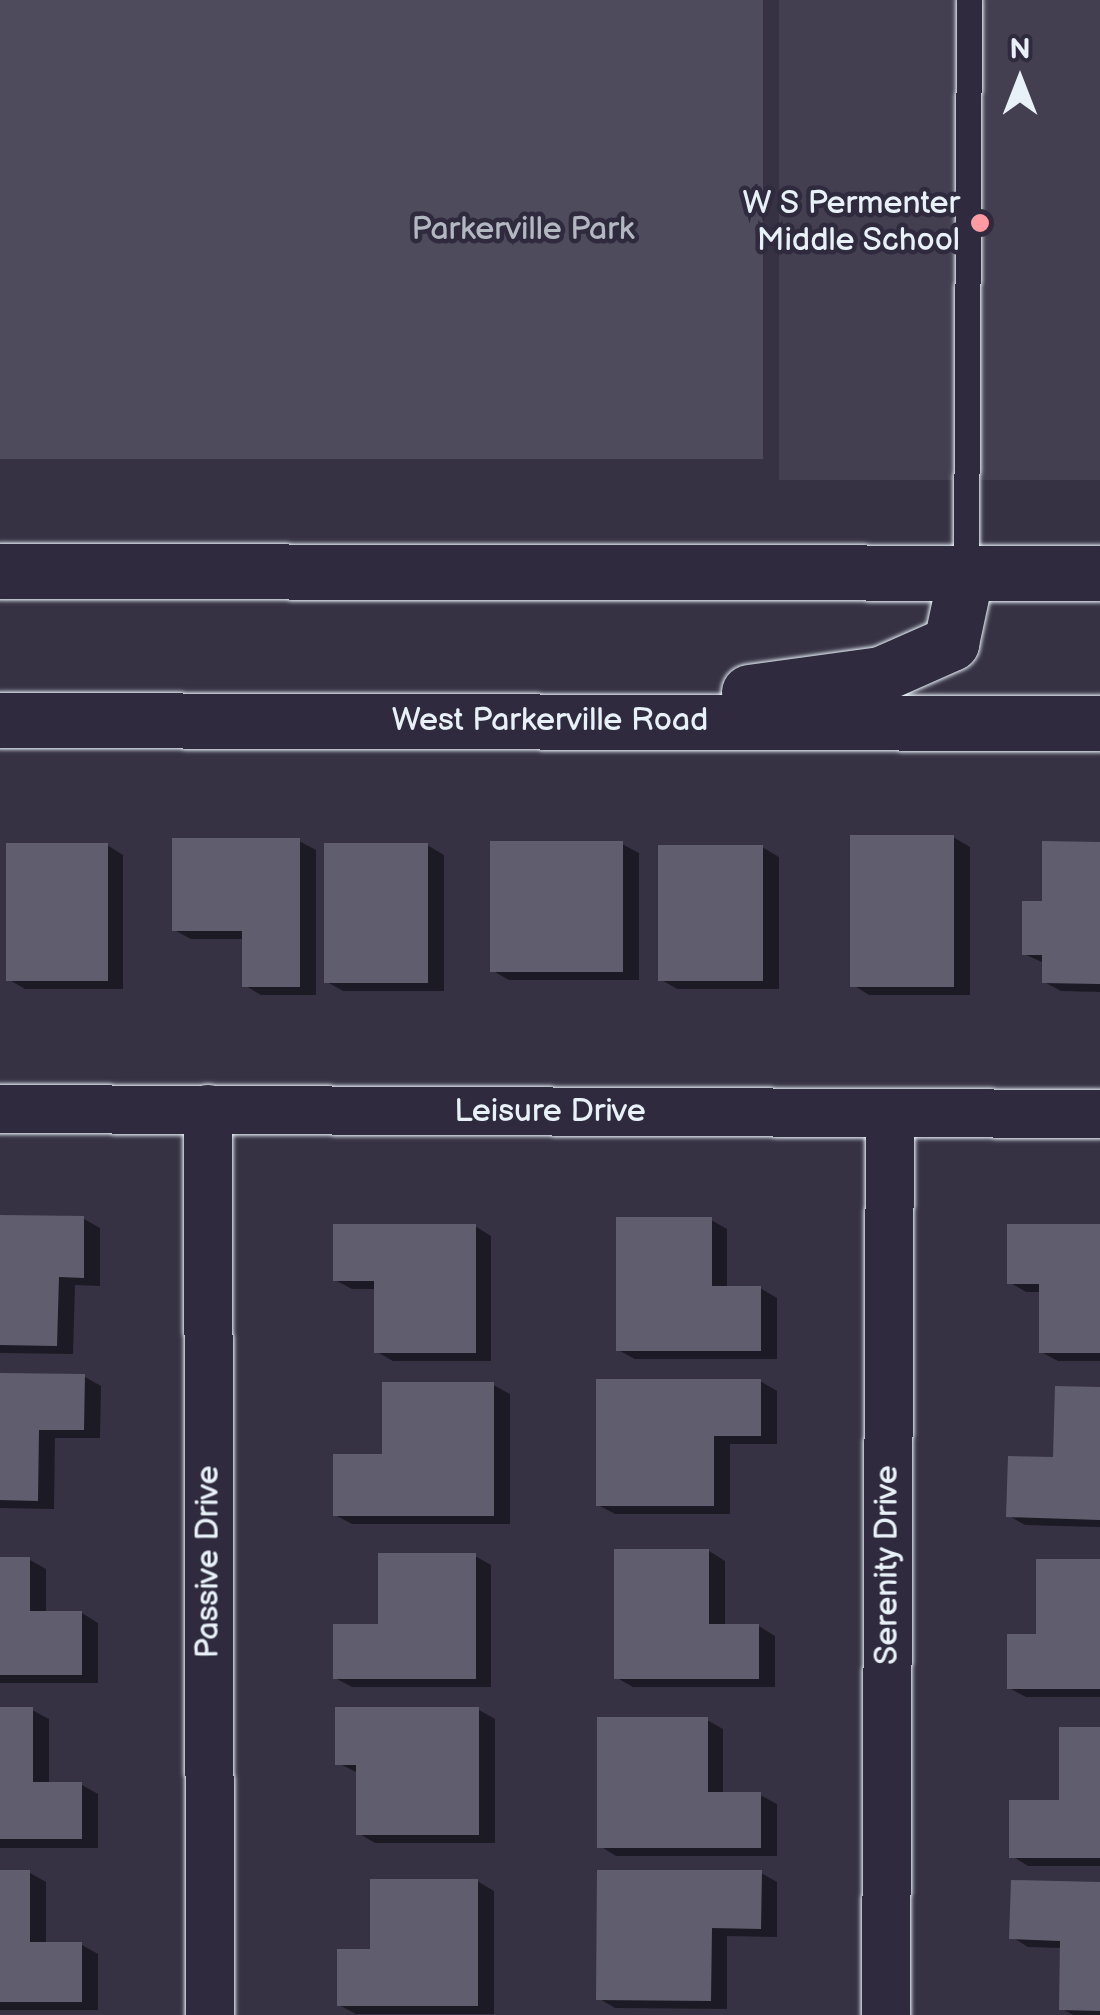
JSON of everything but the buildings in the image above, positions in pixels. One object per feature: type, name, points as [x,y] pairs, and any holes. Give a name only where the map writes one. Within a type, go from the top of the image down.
[{"type":"main road","points":[[0,571],[1100,573]]},
{"type":"main road","points":[[492,721],[636,699],[776,691],[881,674],[951,642],[966,573]]},
{"type":"main road","name":"West Parkerville Road","points":[[0,720],[1100,722]]},
{"type":"street","name":"Leisure Drive","points":[[0,1109],[1100,1114]]},
{"type":"street","name":"Passive Drive","points":[[208,1109],[210,2015]]},
{"type":"street","name":"Serenity Drive","points":[[886,2015],[890,1114]]},
{"type":"lane","points":[[966,573],[969,0]]},
{"type":"shaded area","name":"W S Permenter Middle School","points":[[779,0],[1100,0],[1100,480],[779,480]]},
{"type":"green space","name":"Parkerville Park","points":[[0,0],[763,0],[763,459],[0,459]]},
{"type":"place","name":"W S Permenter Middle School","points":[[980,223]]}]
